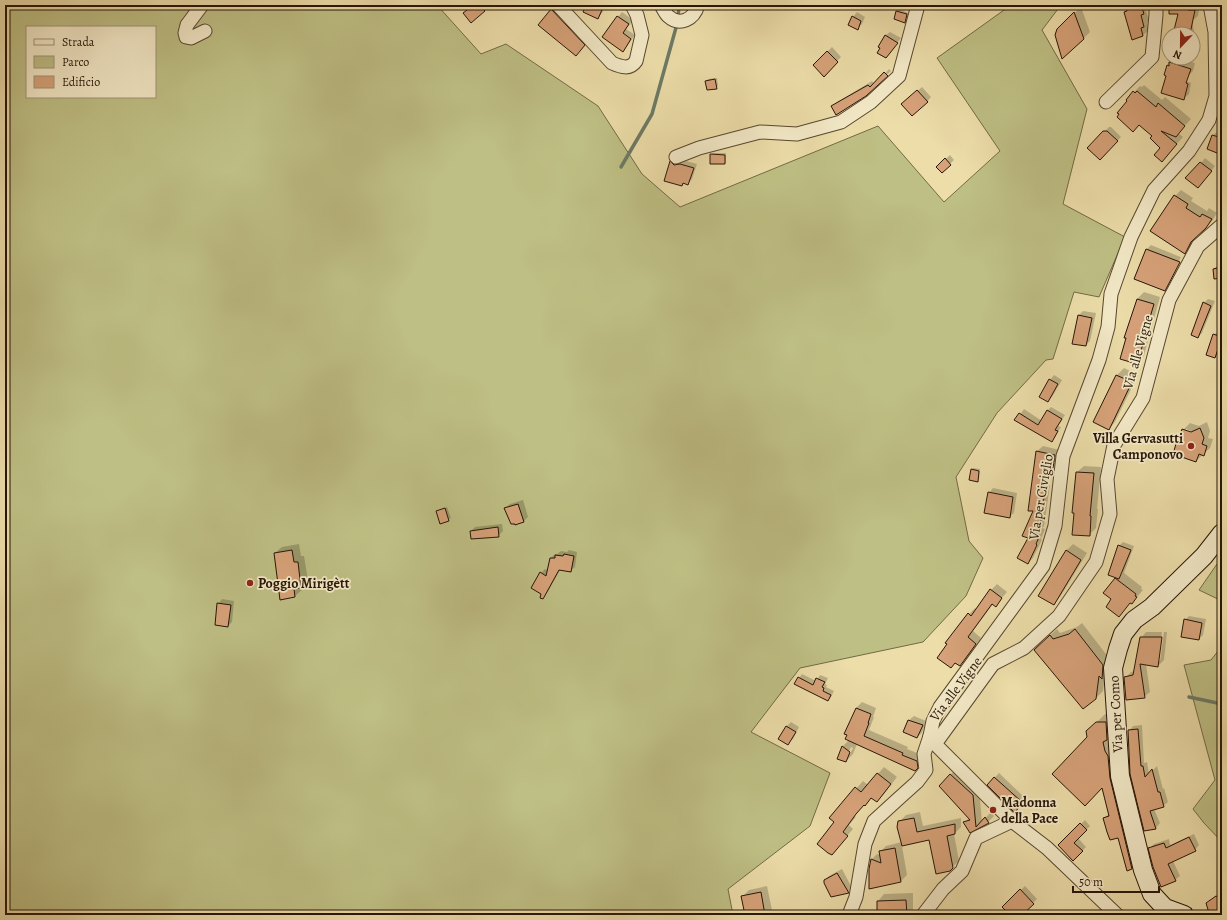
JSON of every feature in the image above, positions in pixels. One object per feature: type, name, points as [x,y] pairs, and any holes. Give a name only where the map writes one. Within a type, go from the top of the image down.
[{"type":"street","points":[[202,5],[187,25],[185,34],[191,38],[205,31]]},
{"type":"street","points":[[558,5],[612,63],[621,67],[629,67],[634,65],[636,61],[642,35],[637,14],[632,5]]},
{"type":"street","points":[[661,5],[668,16],[679,20],[691,18],[698,5]]},
{"type":"street","points":[[676,157],[699,148],[760,132],[797,134],[841,122],[871,102],[899,76],[918,5]]},
{"type":"street","points":[[1106,102],[1152,57],[1156,5]]},
{"type":"street","name":"Via per Civiglio","points":[[849,915],[856,897],[865,844],[874,821],[917,782],[926,770],[924,754],[933,740],[933,721],[940,707],[1043,566],[1055,526],[1063,456],[1099,360],[1108,327],[1112,294],[1131,237],[1154,190],[1189,151],[1209,120],[1216,96],[1215,32],[1209,5]]},
{"type":"street","name":"Via alle Vigne","points":[[933,740],[993,664],[1024,648],[1059,616],[1096,562],[1110,514],[1107,479],[1114,445],[1142,398],[1170,300],[1198,246],[1222,225]]},
{"type":"street","name":"Via per Como","points":[[1184,915],[1165,908],[1152,894],[1143,870],[1120,776],[1113,668],[1123,634],[1134,620],[1152,607],[1204,556],[1222,533]]},
{"type":"street","points":[[933,740],[1012,821],[1047,848],[1117,915]]},
{"type":"street","points":[[923,915],[943,889],[962,871],[976,838],[1012,821]]},
{"type":"green space","points":[[5,5],[437,5],[481,54],[506,44],[598,106],[642,174],[680,207],[878,126],[944,202],[1000,151],[937,58],[1011,5],[1061,5],[1042,30],[1087,109],[1063,204],[1125,237],[1099,297],[1074,292],[1053,359],[1046,360],[997,413],[956,477],[969,541],[983,558],[966,596],[923,642],[800,668],[751,732],[830,773],[810,826],[728,889],[733,915],[5,915]]},
{"type":"green space","points":[[1217,564],[1222,565],[1222,601],[1199,590]]},
{"type":"green space","points":[[1222,646],[1222,842],[1193,809],[1215,780],[1184,665],[1211,660]]},
{"type":"building","points":[[463,5],[480,5],[485,11],[471,23],[463,13],[467,10]]},
{"type":"building","points":[[586,5],[604,5],[598,19],[583,12]]},
{"type":"building","points":[[1125,5],[1141,5],[1144,14],[1141,15],[1144,27],[1141,28],[1143,36],[1132,40],[1124,12],[1127,11]]},
{"type":"building","points":[[1169,5],[1188,5],[1188,10],[1195,10],[1192,26],[1175,26],[1178,14],[1169,14]]},
{"type":"building","points":[[551,9],[585,45],[576,56],[538,25]]},
{"type":"building","points":[[896,11],[907,14],[905,23],[894,19]]},
{"type":"building","points":[[1074,12],[1084,39],[1062,59],[1055,35],[1057,29]]},
{"type":"building","points":[[617,16],[629,24],[623,33],[631,39],[623,52],[602,37]]},
{"type":"building","points":[[852,16],[861,21],[858,30],[848,25]]},
{"type":"building","points":[[885,35],[898,43],[886,58],[877,53],[880,48],[878,47]]},
{"type":"building","points":[[827,51],[838,62],[824,77],[813,65]]},
{"type":"building","points":[[1167,66],[1182,66],[1191,69],[1186,83],[1188,84],[1184,100],[1161,93],[1166,76],[1164,75]]},
{"type":"building","points":[[884,72],[888,76],[866,96],[836,115],[831,106],[868,85],[870,87]]},
{"type":"building","points":[[715,79],[717,89],[707,90],[705,81]]},
{"type":"building","points":[[917,90],[928,102],[912,116],[901,104]]},
{"type":"building","points":[[1133,91],[1135,93],[1137,91],[1156,107],[1158,103],[1185,126],[1176,137],[1161,131],[1177,144],[1162,162],[1154,155],[1160,148],[1150,138],[1152,136],[1139,125],[1133,132],[1117,117],[1119,114],[1117,113]]},
{"type":"building","points":[[1103,131],[1107,131],[1118,141],[1100,160],[1087,148]]},
{"type":"building","points":[[1212,135],[1222,138],[1222,155],[1207,149]]},
{"type":"building","points":[[710,154],[725,155],[725,164],[710,164]]},
{"type":"building","points":[[945,158],[951,165],[942,173],[936,167]]},
{"type":"building","points":[[670,161],[674,165],[680,164],[694,168],[688,185],[683,183],[682,186],[664,181]]},
{"type":"building","points":[[1200,162],[1212,171],[1198,188],[1185,178]]},
{"type":"building","points":[[1174,195],[1188,204],[1186,208],[1200,217],[1202,214],[1212,219],[1206,228],[1191,242],[1185,254],[1150,231]]},
{"type":"building","points":[[1146,249],[1180,262],[1165,291],[1134,279]]},
{"type":"building","points":[[1222,267],[1222,278],[1214,279],[1213,269]]},
{"type":"building","points":[[1137,299],[1154,304],[1137,364],[1120,359],[1126,338],[1124,338]]},
{"type":"building","points":[[1203,302],[1211,306],[1198,338],[1191,335]]},
{"type":"building","points":[[1078,315],[1092,318],[1086,346],[1072,344]]},
{"type":"building","points":[[1213,334],[1222,337],[1215,358],[1206,355]]},
{"type":"building","points":[[1116,375],[1132,382],[1109,430],[1093,422]]},
{"type":"building","points":[[1049,379],[1058,384],[1048,402],[1039,397]]},
{"type":"building","points":[[1047,410],[1062,419],[1055,430],[1058,431],[1052,442],[1014,420],[1019,413],[1038,425]]},
{"type":"building","name":"Villa Gervasutti Camponovo","points":[[1200,428],[1204,438],[1202,444],[1207,446],[1204,456],[1199,454],[1196,462],[1173,454],[1182,429],[1191,432]]},
{"type":"building","points":[[1036,451],[1055,455],[1053,468],[1048,467],[1043,490],[1045,491],[1039,532],[1035,532],[1040,535],[1028,564],[1017,558],[1028,538],[1022,536],[1033,511],[1028,511]]},
{"type":"building","points":[[971,469],[979,471],[978,482],[969,480]]},
{"type":"building","points":[[1076,472],[1094,473],[1090,516],[1090,536],[1072,535],[1074,513],[1072,513]]},
{"type":"building","points":[[988,492],[1013,497],[1010,518],[984,513]]},
{"type":"building","points":[[518,504],[524,522],[515,525],[511,524],[504,508]]},
{"type":"building","points":[[445,508],[449,521],[440,524],[436,511]]},
{"type":"building","points":[[498,527],[499,537],[471,539],[470,531]]},
{"type":"building","points":[[1118,545],[1131,550],[1119,579],[1108,575]]},
{"type":"building","points":[[292,550],[294,562],[298,562],[301,588],[294,589],[295,597],[280,600],[274,553]]},
{"type":"building","points":[[1066,550],[1081,560],[1054,605],[1038,596]]},
{"type":"building","points":[[564,554],[574,556],[571,572],[559,570],[543,599],[540,598],[541,594],[531,588],[540,572],[546,576],[550,558],[555,558],[555,555],[563,556]]},
{"type":"building","points":[[1115,578],[1136,594],[1135,596],[1137,597],[1119,617],[1106,607],[1111,599],[1103,593]]},
{"type":"building","points":[[990,589],[1002,598],[996,607],[992,604],[968,637],[976,644],[960,666],[955,663],[951,668],[937,658],[947,644],[945,643],[968,613],[971,616]]},
{"type":"building","points":[[217,603],[231,605],[228,627],[215,625]]},
{"type":"building","points":[[1184,619],[1202,623],[1199,640],[1181,637]]},
{"type":"building","points":[[1075,629],[1103,665],[1102,679],[1099,676],[1096,699],[1083,709],[1034,650],[1050,635],[1053,639],[1069,634]]},
{"type":"building","points":[[1140,637],[1162,637],[1158,667],[1140,664],[1145,698],[1126,700],[1124,677],[1133,675]]},
{"type":"building","points":[[798,677],[813,685],[816,678],[825,682],[822,687],[824,688],[823,691],[831,695],[828,701],[794,684]]},
{"type":"building","points":[[856,708],[871,714],[864,736],[903,753],[902,755],[917,761],[918,768],[915,771],[845,739],[847,735],[844,734]]},
{"type":"building","points":[[908,720],[923,725],[917,738],[903,732]]},
{"type":"building","points":[[1096,722],[1106,722],[1107,740],[1103,742],[1108,756],[1110,778],[1132,869],[1127,871],[1118,838],[1110,840],[1107,832],[1103,818],[1109,816],[1102,788],[1085,806],[1052,774],[1087,737],[1086,731]]},
{"type":"building","points":[[786,726],[796,732],[788,745],[778,739]]},
{"type":"building","points":[[1138,729],[1141,766],[1143,766],[1145,777],[1152,769],[1158,792],[1160,792],[1164,807],[1150,811],[1156,829],[1144,831],[1130,774],[1128,730]]},
{"type":"building","points":[[842,746],[850,752],[846,762],[837,759]]},
{"type":"building","points":[[877,773],[891,784],[877,802],[871,798],[865,806],[864,805],[843,832],[848,836],[832,855],[828,853],[817,844],[834,822],[829,818],[855,787],[861,792]]},
{"type":"building","points":[[950,774],[973,795],[976,827],[985,817],[989,823],[970,833],[963,822],[970,820],[939,786]]},
{"type":"building","points":[[994,777],[1022,802],[1015,813],[987,785]]},
{"type":"building","points":[[914,818],[917,832],[955,824],[955,834],[947,836],[953,868],[950,871],[936,874],[929,840],[902,846],[897,827],[898,821]]},
{"type":"building","points":[[1080,823],[1087,830],[1074,843],[1083,851],[1073,861],[1058,845]]},
{"type":"building","points":[[1189,837],[1196,851],[1168,864],[1176,881],[1161,887],[1153,867],[1148,848],[1164,843],[1166,848]]},
{"type":"building","points":[[895,848],[901,882],[869,889],[869,869],[871,859],[881,863],[879,851]]},
{"type":"building","points":[[837,873],[849,893],[831,897],[824,880]]},
{"type":"building","points":[[1020,889],[1034,904],[1022,915],[1010,915],[1002,907]]},
{"type":"building","points":[[761,892],[765,915],[745,915],[741,896]]},
{"type":"building","points":[[1216,896],[1222,900],[1219,913],[1209,913],[1206,903]]},
{"type":"building","points":[[906,900],[907,915],[877,915],[877,901]]},
{"type":"waterway","points":[[678,18],[679,5]]},
{"type":"waterway","points":[[621,167],[652,114],[677,24]]},
{"type":"waterway","points":[[1189,697],[1222,704]]},
{"type":"place","name":"Villa Gervasutti Camponovo","points":[[1191,446]]},
{"type":"place","name":"Poggio Mirigètt","points":[[250,583]]},
{"type":"place","name":"Madonna della Pace","points":[[993,810]]}]
